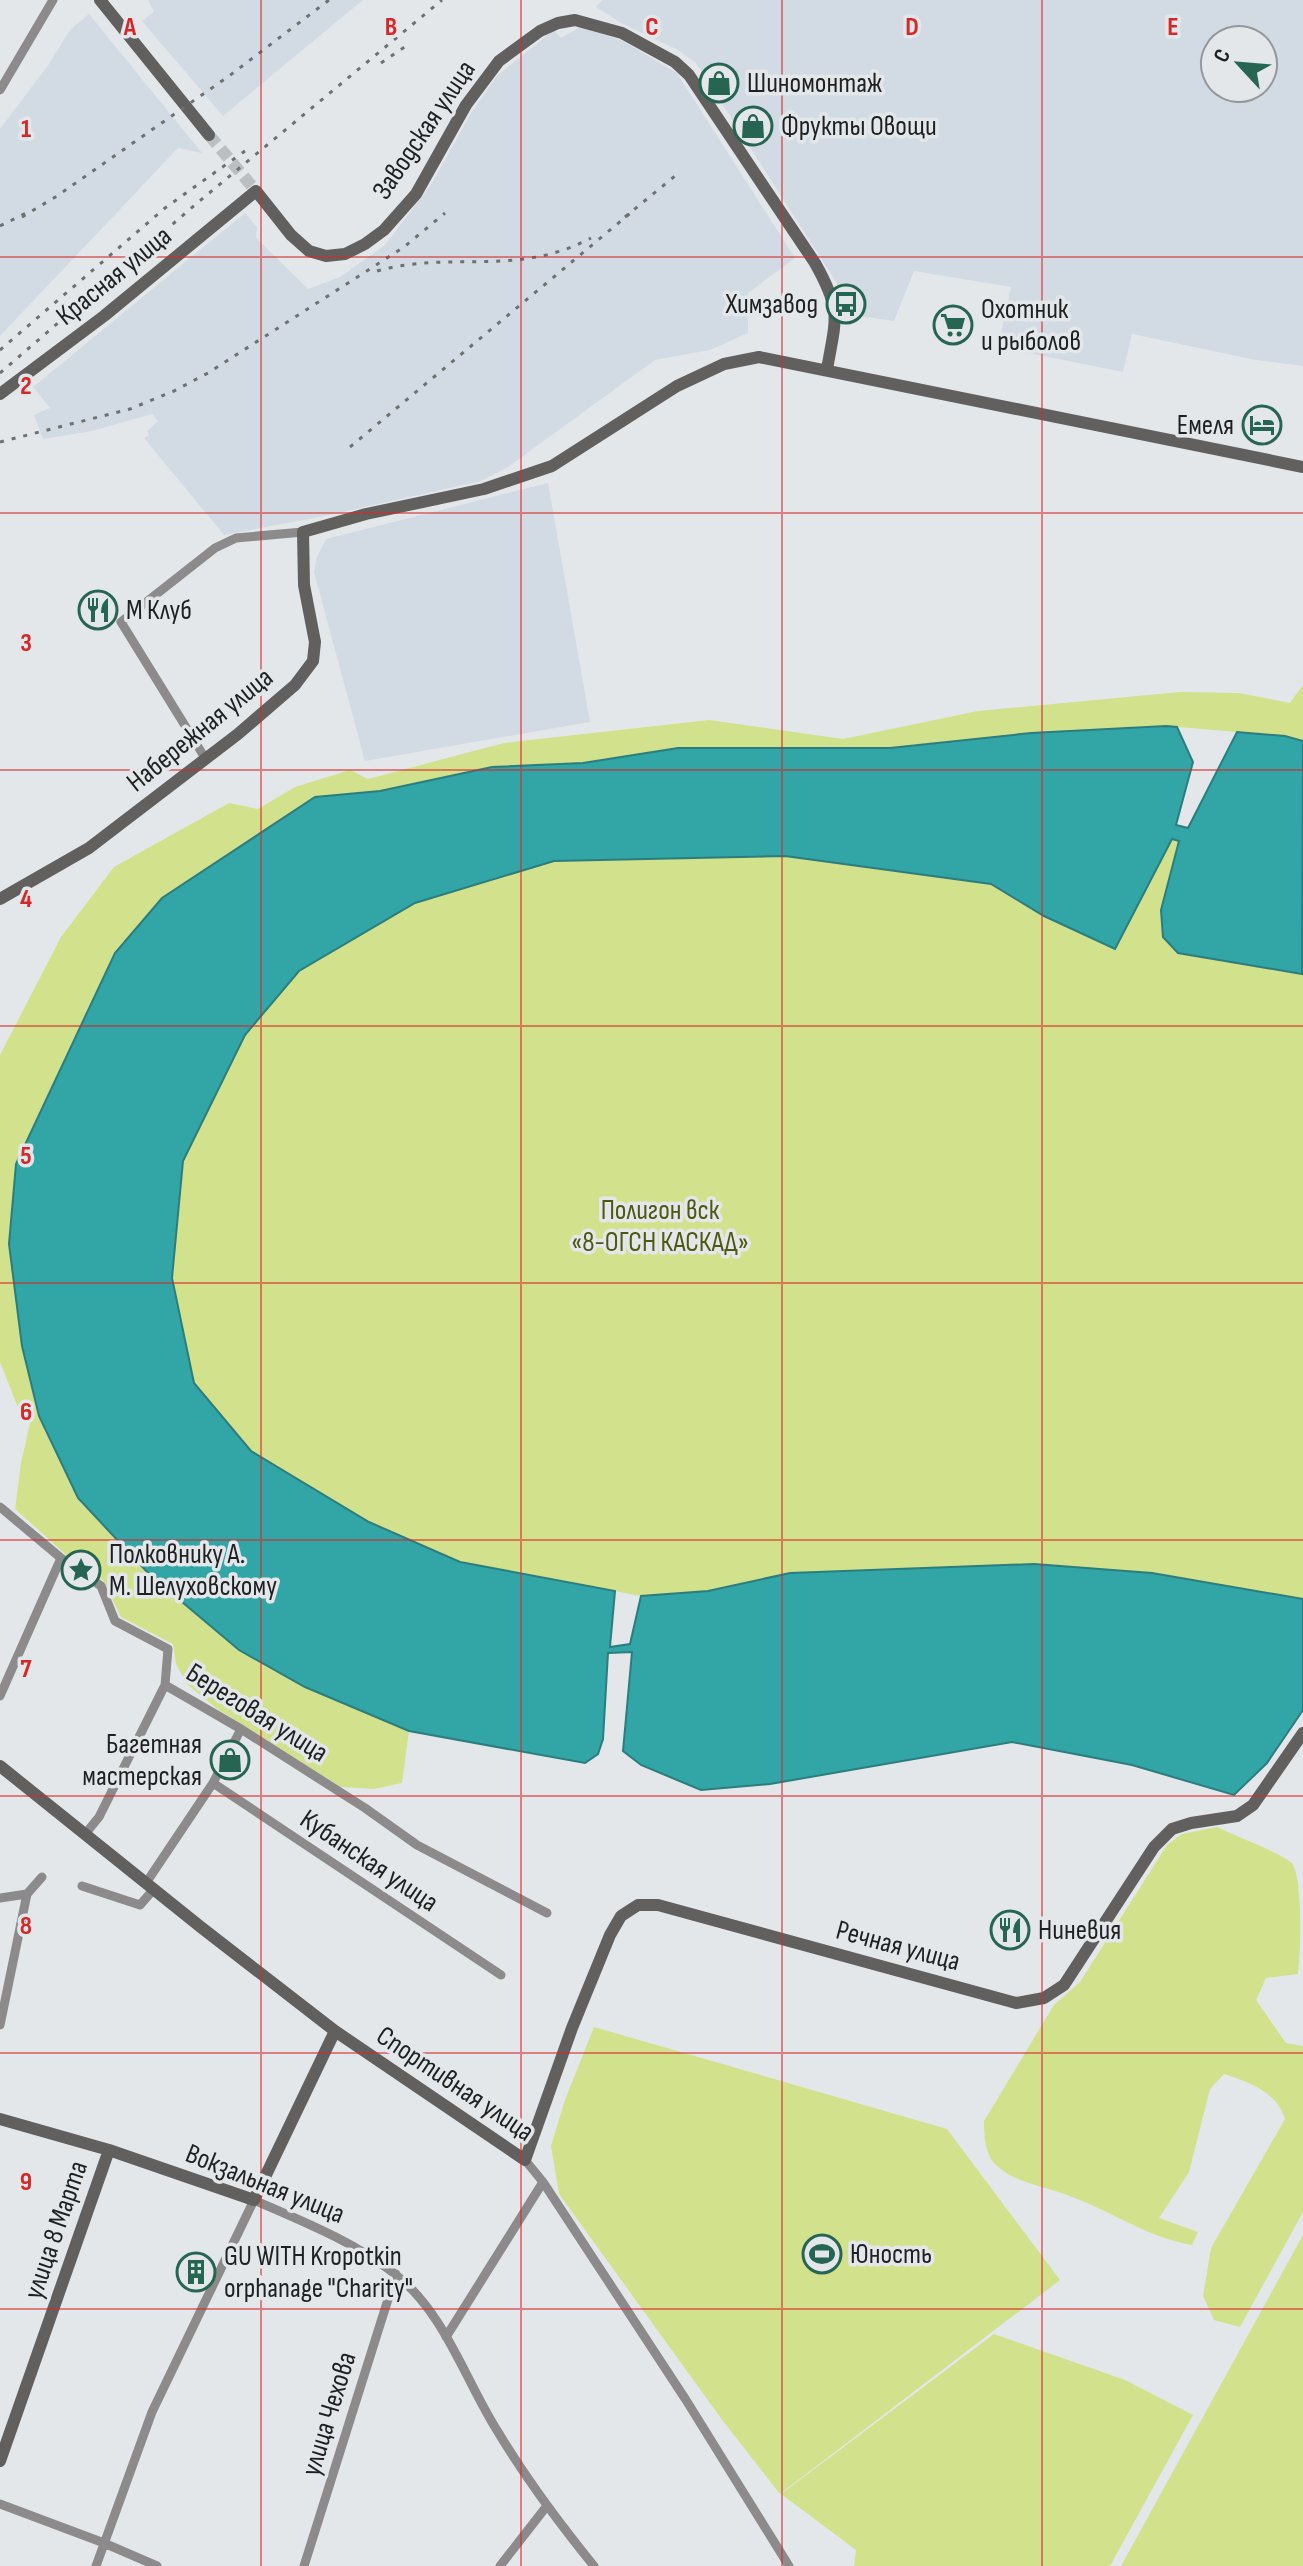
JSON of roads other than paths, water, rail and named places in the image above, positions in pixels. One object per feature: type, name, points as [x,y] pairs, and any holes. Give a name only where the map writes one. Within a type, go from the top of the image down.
[{"type":"main road","points":[[100,0],[209,135]]},
{"type":"main road","name":"Заводская улица","points":[[256,191],[291,235],[309,251],[326,256],[345,254],[384,230],[416,194],[466,105],[499,61],[540,31],[558,23],[575,20],[599,25],[652,47],[689,75],[767,189],[832,294],[836,318],[827,369]]},
{"type":"main road","name":"Красная улица","points":[[0,394],[104,316],[256,191]]},
{"type":"main road","points":[[303,532],[366,514],[484,489],[552,466],[677,386],[724,364],[759,357],[1303,467]]},
{"type":"main road","name":"Набережная улица","points":[[0,899],[89,848],[271,708],[295,685],[313,661],[315,642],[304,585],[303,532]]},
{"type":"main road","name":"Речная улица","points":[[525,2160],[572,2028],[610,1935],[621,1916],[638,1905],[658,1905],[1016,2003],[1044,1998],[1064,1985],[1154,1847],[1172,1829],[1237,1816],[1253,1805],[1303,1733]]},
{"type":"main road","name":"Спортивная улица","points":[[0,1766],[335,2031],[525,2160]]},
{"type":"main road","points":[[254,2200],[335,2031]]},
{"type":"main road","name":"Вокзальная улица","points":[[0,2119],[109,2150],[254,2200]]},
{"type":"main road","name":"улица 8 Марта","points":[[0,2461],[109,2150]]},
{"type":"street","points":[[0,90],[53,0]]},
{"type":"street","points":[[205,758],[121,622],[215,548],[236,538],[303,532]]},
{"type":"street","name":"Береговая улица","points":[[0,1507],[61,1558],[101,1586],[115,1621],[168,1649],[165,1685],[241,1729],[417,1845],[547,1913]]},
{"type":"street","points":[[0,1696],[61,1558]]},
{"type":"street","points":[[86,1833],[99,1817],[165,1685]]},
{"type":"street","points":[[82,1886],[140,1905],[213,1783],[241,1729]]},
{"type":"street","name":"Кубанская улица","points":[[213,1783],[501,1975]]},
{"type":"street","points":[[0,2025],[27,1894],[42,1877]]},
{"type":"street","points":[[0,1898],[27,1894]]},
{"type":"street","name":"Спортивная улица","points":[[525,2160],[543,2182],[686,2400],[789,2566]]},
{"type":"street","points":[[446,2337],[543,2182]]},
{"type":"street","points":[[96,2566],[152,2412],[254,2200]]},
{"type":"street","name":"Вокзальная улица","points":[[254,2200],[322,2231],[396,2274],[425,2303],[496,2430],[546,2507],[594,2566]]},
{"type":"street","name":"улица Чехова","points":[[304,2566],[396,2274]]},
{"type":"street","points":[[0,2504],[157,2566]]},
{"type":"street","points":[[500,2566],[546,2507]]},
{"type":"water","points":[[1177,727],[1193,762],[1176,825],[1188,828],[1237,732],[1285,736],[1303,741],[1302,974],[1178,953],[1163,937],[1161,910],[1179,841],[1172,839],[1115,949],[1044,916],[991,884],[785,856],[554,861],[415,903],[299,971],[245,1035],[183,1161],[172,1278],[194,1383],[251,1451],[369,1522],[460,1562],[615,1591],[610,1647],[630,1644],[641,1596],[708,1591],[790,1573],[1034,1564],[1152,1573],[1303,1599],[1303,1710],[1267,1763],[1234,1795],[1132,1765],[1012,1742],[770,1784],[701,1790],[641,1765],[623,1751],[632,1652],[608,1653],[603,1739],[598,1754],[585,1763],[409,1731],[305,1687],[239,1650],[150,1575],[78,1498],[39,1416],[22,1346],[9,1244],[16,1164],[115,953],[162,898],[315,797],[380,791],[492,767],[583,763],[678,748],[890,748],[1031,733]]},
{"type":"tunnel","points":[[209,135],[256,191]]},
{"type":"railway","points":[[22,217],[229,76],[329,0]]},
{"type":"railway","points":[[0,373],[196,204],[442,0]]},
{"type":"railway","points":[[381,63],[406,46]]},
{"type":"railway","points":[[0,350],[165,208],[245,151]]},
{"type":"railway","points":[[625,217],[675,176]]},
{"type":"railway","points":[[350,447],[634,210]]},
{"type":"railway","points":[[0,226],[28,212]]},
{"type":"railway","points":[[0,442],[130,409],[174,391],[208,373],[404,247],[445,213]]},
{"type":"railway","points":[[377,271],[404,265],[536,257],[591,238]]},
{"type":"place","name":"Шиномонтаж","points":[[719,83]]},
{"type":"place","name":"Фрукты Овощи","points":[[753,126]]},
{"type":"place","name":"Химзавод","points":[[846,304]]},
{"type":"place","name":"Охотник и рыболов","points":[[953,325]]},
{"type":"place","name":"Емеля","points":[[1262,425]]},
{"type":"place","name":"М Клуб","points":[[98,610]]},
{"type":"place","name":"Полковнику А. М. Шелуховскому","points":[[81,1570]]},
{"type":"place","name":"Багетная мастерская","points":[[230,1760]]},
{"type":"place","name":"Ниневия","points":[[1010,1930]]},
{"type":"place","name":"Юность","points":[[822,2254]]},
{"type":"place","name":"GU WITH Kropotkin orphanage \"Charity\"","points":[[196,2272]]},
{"type":"park label","name":"Полигон вск «8-ОГСН КАСКАД»","points":[[660,1226]]}]
